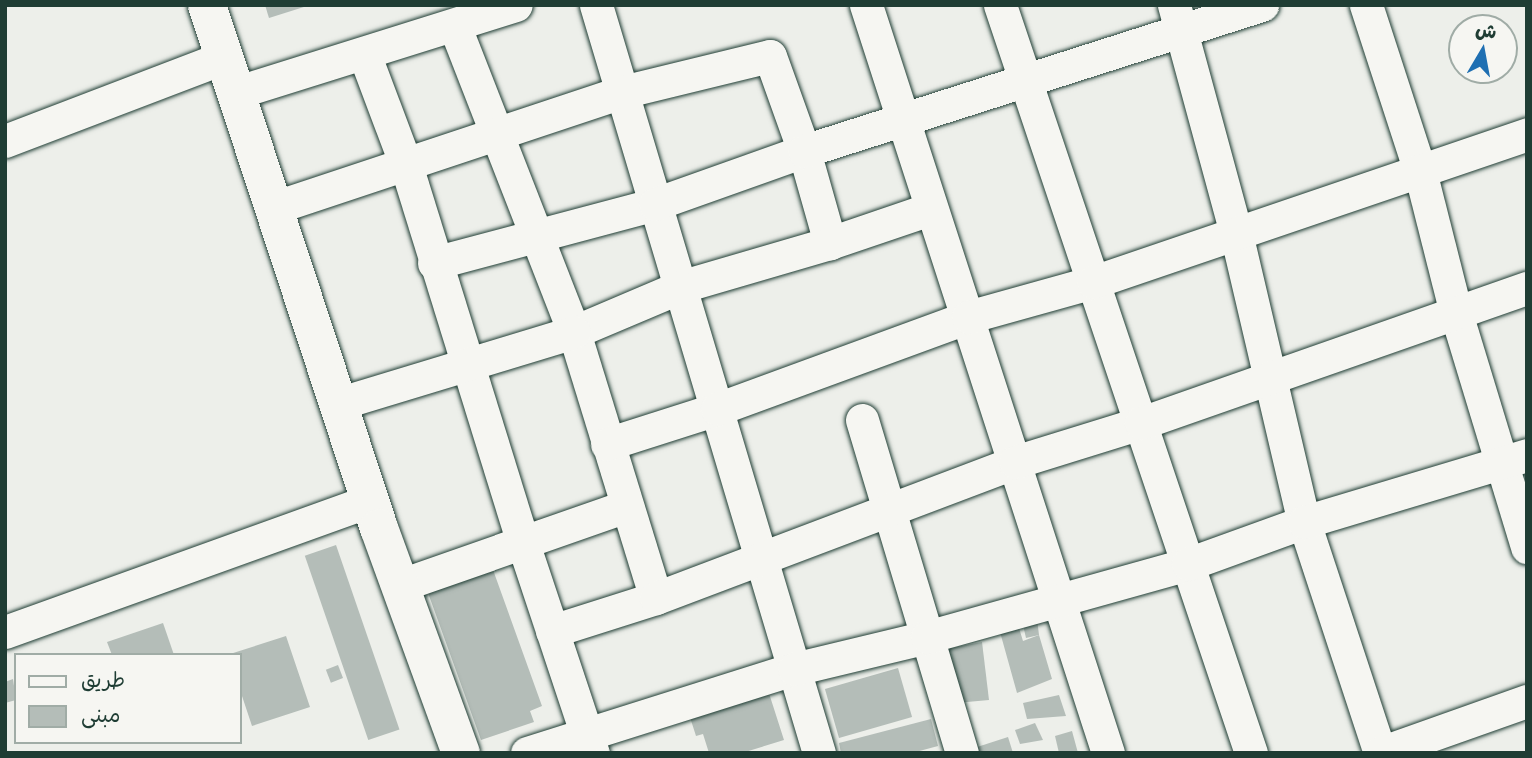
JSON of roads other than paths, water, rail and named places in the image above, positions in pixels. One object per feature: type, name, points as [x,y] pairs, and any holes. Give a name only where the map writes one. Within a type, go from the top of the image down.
[{"type":"main road","points":[[206,5],[232,74],[371,500],[461,753]]},
{"type":"street","points":[[5,141],[232,74],[365,56],[516,5]]},
{"type":"street","points":[[596,5],[820,753]]},
{"type":"street","points":[[866,5],[1108,753]]},
{"type":"street","points":[[1000,5],[1251,753]]},
{"type":"street","points":[[434,263],[539,238],[655,204],[804,151],[903,122],[1026,81],[1178,18],[1262,5]]},
{"type":"street","points":[[1366,5],[1420,171],[1456,313],[1514,459],[1527,547]]},
{"type":"street","points":[[1178,18],[1236,233],[1304,522],[1380,753],[1527,701]]},
{"type":"street","points":[[455,27],[574,332],[656,598]]},
{"type":"street","points":[[365,56],[406,165],[434,263],[590,744]]},
{"type":"street","points":[[276,207],[622,92],[770,56],[804,151],[830,243]]},
{"type":"street","points":[[607,444],[717,409],[968,317],[1093,282],[1527,134]]},
{"type":"street","points":[[340,403],[574,332],[680,287],[830,243],[930,209]]},
{"type":"street","points":[[552,631],[762,560],[893,512],[1015,462],[1141,424],[1527,288]]},
{"type":"street","points":[[862,420],[893,512],[962,753]]},
{"type":"street","points":[[527,753],[590,744],[794,669],[927,638],[1059,597],[1188,564],[1304,522],[1514,459]]},
{"type":"street","points":[[5,632],[371,500]]},
{"type":"street","points":[[401,585],[627,506]]}]
